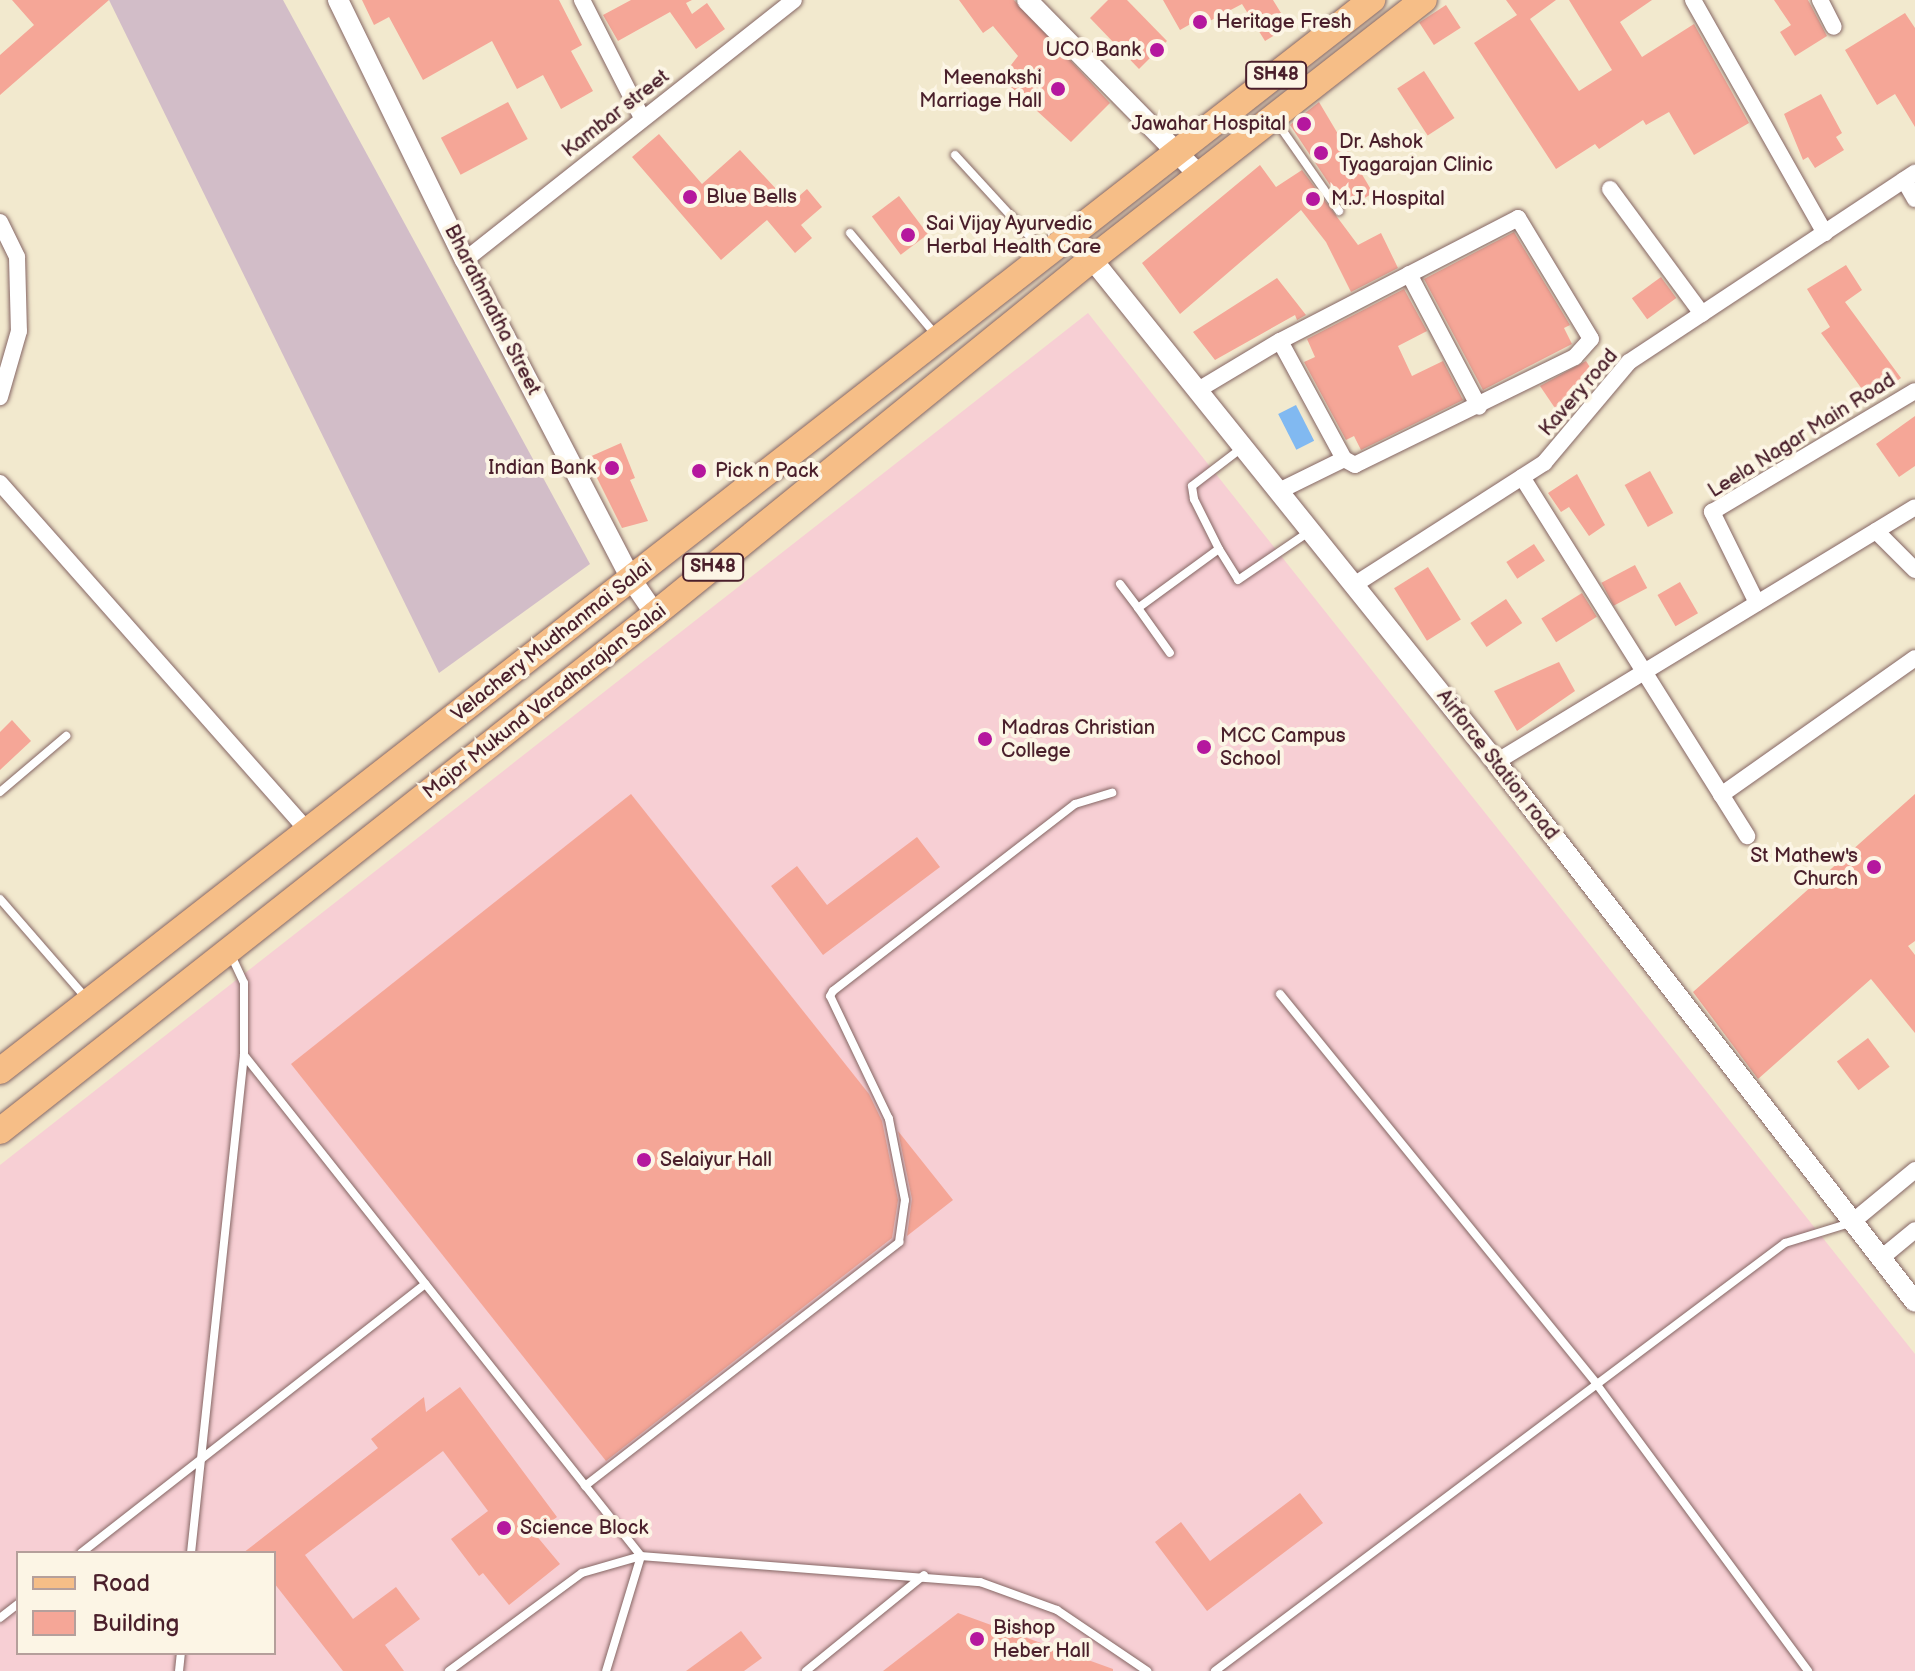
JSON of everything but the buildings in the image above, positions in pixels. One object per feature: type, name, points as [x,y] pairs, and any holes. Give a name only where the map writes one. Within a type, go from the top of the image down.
[{"type":"main road","name":"SH48","points":[[1179,151],[1372,0]]},
{"type":"main road","name":"Major Mukund Varadharajan Salai","points":[[0,1131],[655,614],[1092,259],[1424,0]]},
{"type":"main road","name":"Velachery Mudhanmai Salai","points":[[0,1071],[1179,151]]},
{"type":"street","name":"Bharathmatha Street","points":[[338,0],[465,260],[631,579],[655,614]]},
{"type":"street","points":[[582,0],[642,118]]},
{"type":"street","name":"Kambar street","points":[[465,260],[794,0]]},
{"type":"street","points":[[1027,0],[1179,151],[1199,175]]},
{"type":"street","points":[[1693,0],[1825,233]]},
{"type":"street","points":[[1820,0],[1834,27]]},
{"type":"street","points":[[1910,177],[1915,199]]},
{"type":"street","name":"Kavery road","points":[[1354,585],[1544,463],[1629,362],[1910,177]]},
{"type":"street","points":[[1610,189],[1702,314]]},
{"type":"street","points":[[1198,390],[1280,341],[1518,218],[1591,339],[1586,351],[1479,407],[1355,465],[1344,459],[1280,341]]},
{"type":"street","points":[[0,222],[17,257],[19,331],[0,397]]},
{"type":"street","name":"Airforce Station road","points":[[1071,233],[1496,762],[1915,1302]]},
{"type":"street","points":[[1409,274],[1479,407]]},
{"type":"street","name":"Leela Nagar Main Road","points":[[1757,603],[1712,512],[1915,391]]},
{"type":"street","points":[[1279,491],[1344,459]]},
{"type":"street","points":[[1522,477],[1641,674],[1747,836]]},
{"type":"street","points":[[0,483],[309,832]]},
{"type":"street","points":[[1496,762],[1915,507]]},
{"type":"street","points":[[1876,531],[1915,570]]},
{"type":"street","points":[[1721,795],[1915,658]]},
{"type":"street","points":[[1851,1223],[1915,1170]]},
{"type":"street","points":[[1880,1259],[1915,1230]]},
{"type":"lane","points":[[1273,117],[1339,211]]},
{"type":"lane","points":[[955,155],[1046,253]]},
{"type":"lane","points":[[850,233],[938,338]]},
{"type":"lane","points":[[1243,447],[1192,486],[1194,499],[1238,580],[1311,531]]},
{"type":"lane","points":[[1138,608],[1219,549]]},
{"type":"lane","points":[[1120,584],[1170,653]]},
{"type":"lane","points":[[0,792],[66,736]]},
{"type":"lane","points":[[585,1486],[899,1242],[905,1200],[889,1119],[830,996],[1075,804],[1112,793]]},
{"type":"lane","points":[[0,899],[90,1002]]},
{"type":"lane","points":[[191,1551],[244,1055],[244,983],[230,952]]},
{"type":"lane","points":[[1280,994],[1595,1382],[1808,1671]]},
{"type":"lane","points":[[244,1055],[641,1556]]},
{"type":"lane","points":[[1215,1671],[1595,1382],[1785,1243],[1851,1223]]},
{"type":"lane","points":[[84,1551],[425,1284]]},
{"type":"lane","points":[[606,1671],[641,1556]]},
{"type":"lane","points":[[449,1671],[582,1573],[641,1556],[924,1575],[980,1582],[1057,1610],[1147,1671]]},
{"type":"lane","points":[[806,1671],[924,1575]]},
{"type":"lane","points":[[0,1618],[16,1606]]},
{"type":"shaded area","points":[[109,0],[283,0],[590,564],[439,673]]},
{"type":"shaded area","name":"Madras Christian College","points":[[1088,313],[1915,1354],[1915,1671],[0,1671],[0,1165]]},
{"type":"water","points":[[1296,405],[1314,441],[1296,450],[1278,414]]},
{"type":"place","name":"Heritage Fresh","points":[[1200,22]]},
{"type":"place","name":"UCO Bank","points":[[1157,50]]},
{"type":"place","name":"Meenakshi Marriage Hall","points":[[1058,89]]},
{"type":"place","name":"Jawahar Hospital","points":[[1304,124]]},
{"type":"place","name":"Dr. Ashok Tyagarajan Clinic","points":[[1321,153]]},
{"type":"place","name":"Blue Bells","points":[[690,197]]},
{"type":"place","name":"M.J. Hospital","points":[[1313,199]]},
{"type":"place","name":"Sai Vijay Ayurvedic Herbal Health Care","points":[[908,235]]},
{"type":"place","name":"Indian Bank","points":[[612,468]]},
{"type":"place","name":"Pick n Pack","points":[[699,471]]},
{"type":"place","name":"Madras Christian College","points":[[985,739]]},
{"type":"place","name":"MCC Campus School","points":[[1204,747]]},
{"type":"place","name":"St Mathew's Church","points":[[1874,867]]},
{"type":"place","name":"Selaiyur Hall","points":[[644,1160]]},
{"type":"place","name":"Science Block","points":[[504,1528]]},
{"type":"place","name":"Bishop Heber Hall","points":[[977,1639]]}]
